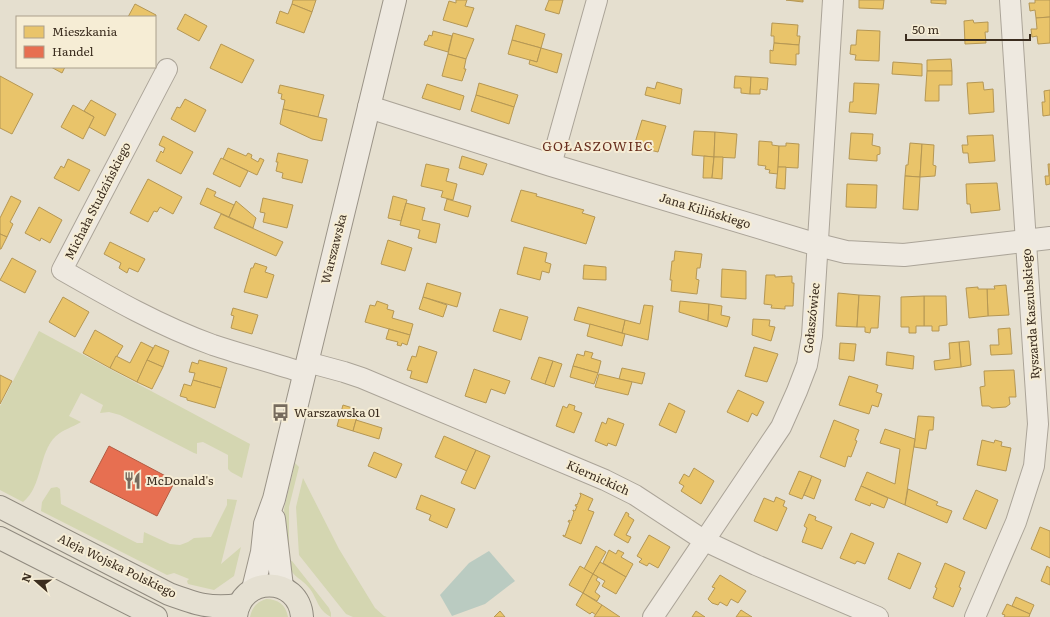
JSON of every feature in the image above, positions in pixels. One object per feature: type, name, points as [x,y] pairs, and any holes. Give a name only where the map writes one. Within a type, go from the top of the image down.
[{"type":"main road","name":"Aleja Wojska Polskiego","points":[[0,508],[170,594],[199,604],[223,607],[243,604],[259,587],[270,585],[282,587]]},
{"type":"main road","points":[[0,538],[156,617]]},
{"type":"main road","points":[[282,587],[293,595],[306,614]]},
{"type":"street","name":"Warszawska","points":[[243,604],[261,558],[265,524],[274,499],[396,0]]},
{"type":"street","points":[[551,165],[597,0]]},
{"type":"street","name":"Gołaszówiec","points":[[653,617],[781,427],[807,365],[812,336],[833,0]]},
{"type":"street","name":"Ryszarda Kaszubskiego","points":[[975,617],[1016,522],[1034,466],[1038,424],[1010,0]]},
{"type":"street","name":"Michała Studzińskiego","points":[[167,69],[62,270],[120,303],[179,331],[214,345],[305,368]]},
{"type":"street","name":"Jana Kilińskiego","points":[[369,107],[551,165],[818,245],[846,252],[904,256],[1050,238]]},
{"type":"street","name":"Kiernickich","points":[[305,368],[344,372],[362,378],[605,480],[635,495],[705,540],[756,565],[878,617]]},
{"type":"street","name":"Warszawska","points":[[274,499],[275,525],[282,587]]},
{"type":"green space","points":[[39,331],[250,444],[242,478],[228,469],[228,455],[203,442],[197,443],[197,454],[194,453],[120,415],[109,412],[100,413],[103,405],[81,393],[69,416],[81,422],[58,434],[50,443],[34,487],[29,495],[23,502],[0,490],[0,406]]},
{"type":"green space","points":[[295,463],[299,467],[289,507],[289,545],[286,548],[284,509]]},
{"type":"green space","points":[[303,478],[339,549],[375,608],[387,617],[353,617],[346,614],[299,555],[296,507]]},
{"type":"green space","points":[[57,487],[60,489],[61,504],[137,543],[143,543],[144,532],[170,544],[180,545],[194,538],[211,537],[227,505],[227,499],[237,500],[221,564],[241,547],[234,576],[214,590],[188,584],[187,581],[189,579],[174,573],[167,575],[41,511],[42,502],[51,488]]},
{"type":"green space","points":[[287,560],[292,561],[329,608],[331,617],[320,608],[310,589],[291,571]]},
{"type":"green space","points":[[266,599],[274,600],[281,604],[288,617],[250,617],[255,605]]},
{"type":"shaded area","points":[[489,551],[515,581],[485,604],[452,616],[440,595],[469,563]]},
{"type":"building: Mieszkania","points":[[293,0],[316,0],[312,12],[292,4]]},
{"type":"building: Mieszkania","points":[[456,0],[467,0],[465,6],[474,8],[467,27],[443,20],[449,1],[456,3]]},
{"type":"building: Mieszkania","points":[[549,0],[563,0],[559,14],[545,10]]},
{"type":"building: Mieszkania","points":[[786,0],[803,0],[803,2]]},
{"type":"building: Mieszkania","points":[[859,0],[884,0],[883,9],[859,8]]},
{"type":"building: Mieszkania","points":[[931,0],[946,0],[946,4],[931,3]]},
{"type":"building: Mieszkania","points":[[1035,0],[1050,0],[1050,17],[1036,18],[1035,10],[1030,11],[1029,3],[1035,3]]},
{"type":"building: Mieszkania","points":[[135,4],[156,15],[156,16],[129,16]]},
{"type":"building: Mieszkania","points":[[292,4],[312,12],[304,33],[276,23],[280,11],[288,14]]},
{"type":"building: Mieszkania","points":[[185,14],[207,26],[199,41],[177,29]]},
{"type":"building: Mieszkania","points":[[1050,17],[1050,43],[1038,44],[1037,36],[1032,37],[1031,29],[1037,29],[1036,18]]},
{"type":"building: Mieszkania","points":[[973,20],[974,23],[988,22],[988,32],[985,32],[986,43],[965,44],[964,21]]},
{"type":"building: Mieszkania","points":[[772,23],[798,25],[797,36],[800,36],[799,45],[774,43],[774,36],[771,36]]},
{"type":"building: Mieszkania","points":[[516,25],[545,34],[541,48],[512,40]]},
{"type":"building: Mieszkania","points":[[857,30],[880,31],[879,61],[855,60],[856,55],[850,54],[851,45],[856,45]]},
{"type":"building: Mieszkania","points":[[433,31],[452,36],[448,52],[424,45],[429,35],[432,36]]},
{"type":"building: Mieszkania","points":[[453,33],[474,39],[466,59],[448,54]]},
{"type":"building: Mieszkania","points":[[512,40],[541,48],[537,62],[508,54]]},
{"type":"building: Mieszkania","points":[[774,43],[799,45],[799,54],[796,54],[796,65],[770,63],[770,50],[773,51]]},
{"type":"building: Mieszkania","points":[[221,44],[254,60],[242,83],[210,68]]},
{"type":"building: Mieszkania","points":[[541,48],[562,54],[557,73],[529,64],[530,60],[537,62]]},
{"type":"building: Mieszkania","points":[[448,54],[466,59],[464,69],[466,69],[462,81],[442,76]]},
{"type":"building: Mieszkania","points":[[951,59],[952,71],[927,71],[927,60]]},
{"type":"building: Mieszkania","points":[[893,62],[922,64],[922,76],[892,74]]},
{"type":"building: Mieszkania","points":[[53,68],[64,68],[62,73]]},
{"type":"building: Mieszkania","points":[[927,71],[952,71],[952,85],[939,85],[939,101],[925,101]]},
{"type":"building: Mieszkania","points":[[0,76],[33,94],[12,134],[0,128]]},
{"type":"building: Mieszkania","points":[[735,76],[751,77],[750,94],[741,93],[741,88],[734,88]]},
{"type":"building: Mieszkania","points":[[751,77],[768,78],[767,90],[760,89],[760,94],[750,94]]},
{"type":"building: Mieszkania","points":[[657,82],[682,89],[680,104],[645,95],[647,87],[655,89]]},
{"type":"building: Mieszkania","points":[[983,82],[984,90],[993,89],[994,112],[969,114],[967,83]]},
{"type":"building: Mieszkania","points":[[479,83],[518,95],[514,107],[476,95]]},
{"type":"building: Mieszkania","points":[[854,83],[879,84],[876,114],[849,112],[850,102],[853,102]]},
{"type":"building: Mieszkania","points":[[427,84],[464,96],[460,110],[422,98]]},
{"type":"building: Mieszkania","points":[[280,85],[324,95],[318,117],[283,109],[285,100],[281,99],[282,94],[278,93]]},
{"type":"building: Mieszkania","points":[[1050,90],[1050,115],[1043,116],[1042,102],[1045,102],[1044,91]]},
{"type":"building: Mieszkania","points":[[476,95],[514,107],[509,124],[471,111]]},
{"type":"building: Mieszkania","points":[[185,99],[206,110],[195,132],[171,119],[177,107],[180,108]]},
{"type":"building: Mieszkania","points":[[91,100],[116,114],[105,136],[89,127],[94,117],[84,111]]},
{"type":"building: Mieszkania","points":[[73,105],[94,117],[83,139],[61,127]]},
{"type":"building: Mieszkania","points":[[283,109],[327,119],[322,141],[312,139],[280,124]]},
{"type":"building: Mieszkania","points":[[642,120],[666,126],[658,152],[634,146]]},
{"type":"building: Mieszkania","points":[[694,131],[715,132],[714,157],[692,155]]},
{"type":"building: Mieszkania","points":[[715,132],[737,134],[735,158],[714,157]]},
{"type":"building: Mieszkania","points":[[851,133],[873,134],[872,145],[880,147],[880,154],[877,155],[877,161],[849,159]]},
{"type":"building: Mieszkania","points":[[993,135],[995,161],[969,163],[968,153],[963,153],[962,145],[968,145],[967,136]]},
{"type":"building: Mieszkania","points":[[163,136],[193,152],[181,174],[156,161],[161,151],[163,153],[165,148],[159,145]]},
{"type":"building: Mieszkania","points":[[759,141],[772,142],[772,145],[779,146],[778,174],[769,173],[770,170],[765,169],[766,166],[758,165]]},
{"type":"building: Mieszkania","points":[[786,143],[799,144],[798,168],[778,167],[779,146],[786,146]]},
{"type":"building: Mieszkania","points":[[910,143],[922,144],[920,177],[905,176],[906,165],[908,165]]},
{"type":"building: Mieszkania","points":[[922,144],[934,145],[933,165],[936,166],[935,176],[920,177]]},
{"type":"building: Mieszkania","points":[[228,148],[246,156],[248,153],[252,155],[251,158],[258,162],[260,158],[264,160],[257,175],[223,159]]},
{"type":"building: Mieszkania","points":[[278,153],[308,160],[302,183],[282,178],[283,173],[276,171]]},
{"type":"building: Mieszkania","points":[[462,156],[487,164],[483,175],[459,168]]},
{"type":"building: Mieszkania","points":[[704,156],[714,157],[712,178],[703,178]]},
{"type":"building: Mieszkania","points":[[714,157],[723,157],[722,179],[712,178]]},
{"type":"building: Mieszkania","points":[[221,158],[248,171],[240,187],[213,174]]},
{"type":"building: Mieszkania","points":[[68,159],[90,170],[79,191],[54,178],[61,166],[64,168]]},
{"type":"building: Mieszkania","points":[[426,164],[449,169],[446,181],[457,184],[453,200],[441,197],[443,191],[421,186]]},
{"type":"building: Mieszkania","points":[[1048,164],[1050,164],[1050,184],[1046,185],[1045,176],[1049,176]]},
{"type":"building: Mieszkania","points":[[778,167],[786,167],[785,189],[776,188]]},
{"type":"building: Mieszkania","points":[[905,176],[920,177],[918,210],[903,209]]},
{"type":"building: Mieszkania","points":[[148,179],[182,197],[173,214],[160,207],[157,212],[154,211],[148,222],[130,213]]},
{"type":"building: Mieszkania","points":[[997,183],[1000,210],[971,213],[970,204],[967,204],[966,184]]},
{"type":"building: Mieszkania","points":[[847,184],[877,185],[876,208],[846,207]]},
{"type":"building: Mieszkania","points":[[207,188],[216,192],[214,196],[234,205],[229,217],[200,204]]},
{"type":"building: Mieszkania","points":[[521,190],[584,210],[582,213],[595,217],[586,244],[511,221]]},
{"type":"building: Mieszkania","points":[[11,196],[21,201],[10,222],[13,224],[7,237],[0,234],[0,218]]},
{"type":"building: Mieszkania","points":[[393,196],[407,200],[401,221],[388,218]]},
{"type":"building: Mieszkania","points":[[263,198],[293,205],[287,228],[263,222],[265,213],[260,212]]},
{"type":"building: Mieszkania","points":[[447,199],[471,206],[468,217],[444,210]]},
{"type":"building: Mieszkania","points":[[236,201],[256,218],[253,228],[229,217]]},
{"type":"building: Mieszkania","points":[[406,203],[425,208],[422,220],[440,224],[436,243],[418,238],[420,230],[400,225]]},
{"type":"building: Mieszkania","points":[[39,207],[62,220],[50,243],[41,238],[40,241],[25,233]]},
{"type":"building: Mieszkania","points":[[221,214],[283,242],[276,256],[214,228]]},
{"type":"building: Mieszkania","points":[[0,234],[7,237],[1,249],[0,249]]},
{"type":"building: Mieszkania","points":[[388,240],[412,248],[405,271],[381,264]]},
{"type":"building: Mieszkania","points":[[110,242],[145,259],[138,272],[129,268],[127,273],[119,268],[121,263],[104,254]]},
{"type":"building: Mieszkania","points":[[524,247],[547,253],[545,262],[551,264],[549,273],[542,271],[540,280],[517,274]]},
{"type":"building: Mieszkania","points":[[675,251],[702,254],[700,268],[697,268],[696,279],[699,280],[697,294],[671,291],[672,280],[670,280],[672,261],[674,261]]},
{"type":"building: Mieszkania","points":[[12,258],[36,271],[25,293],[0,280]]},
{"type":"building: Mieszkania","points":[[255,263],[267,267],[265,272],[274,275],[267,298],[244,292],[251,268],[253,268]]},
{"type":"building: Mieszkania","points":[[584,265],[606,267],[606,280],[583,279]]},
{"type":"building: Mieszkania","points":[[722,269],[746,271],[746,299],[721,297]]},
{"type":"building: Mieszkania","points":[[766,275],[775,275],[775,277],[792,276],[792,283],[794,283],[793,306],[785,306],[785,309],[771,308],[772,305],[764,304]]},
{"type":"building: Mieszkania","points":[[427,283],[461,293],[457,307],[423,297]]},
{"type":"building: Mieszkania","points":[[1006,285],[1009,315],[988,316],[987,289],[995,289],[994,286]]},
{"type":"building: Mieszkania","points":[[978,287],[978,289],[987,289],[988,316],[969,318],[966,288]]},
{"type":"building: Mieszkania","points":[[838,293],[859,295],[857,327],[836,326]]},
{"type":"building: Mieszkania","points":[[859,295],[880,296],[878,328],[871,328],[870,333],[865,332],[865,327],[857,327]]},
{"type":"building: Mieszkania","points":[[924,296],[946,296],[947,325],[939,326],[939,331],[932,331],[932,326],[924,326]]},
{"type":"building: Mieszkania","points":[[924,296],[924,326],[916,326],[916,333],[909,333],[909,327],[901,327],[901,297]]},
{"type":"building: Mieszkania","points":[[63,297],[89,312],[75,337],[49,322]]},
{"type":"building: Mieszkania","points":[[423,297],[447,305],[443,317],[419,309]]},
{"type":"building: Mieszkania","points":[[377,301],[388,305],[387,309],[394,311],[392,318],[413,324],[410,335],[365,322],[370,305],[375,306]]},
{"type":"building: Mieszkania","points":[[680,301],[709,304],[708,321],[679,312]]},
{"type":"building: Mieszkania","points":[[709,304],[722,306],[721,315],[730,317],[727,327],[708,321]]},
{"type":"building: Mieszkania","points":[[644,305],[653,306],[648,340],[622,333],[625,320],[640,324]]},
{"type":"building: Mieszkania","points":[[578,307],[625,320],[622,333],[574,320]]},
{"type":"building: Mieszkania","points":[[233,308],[258,315],[252,334],[231,328],[234,316],[231,315]]},
{"type":"building: Mieszkania","points":[[500,309],[528,317],[521,340],[493,331]]},
{"type":"building: Mieszkania","points":[[753,319],[770,320],[769,326],[775,327],[771,341],[752,335]]},
{"type":"building: Mieszkania","points":[[590,324],[625,334],[622,346],[587,336]]},
{"type":"building: Mieszkania","points":[[1010,328],[1012,354],[991,355],[990,345],[999,345],[998,329]]},
{"type":"building: Mieszkania","points":[[389,329],[410,335],[407,345],[402,343],[401,346],[397,345],[398,342],[386,339]]},
{"type":"building: Mieszkania","points":[[95,330],[123,346],[110,368],[83,353]]},
{"type":"building: Mieszkania","points":[[969,341],[971,365],[961,367],[959,342]]},
{"type":"building: Mieszkania","points":[[141,342],[153,348],[137,382],[110,368],[116,356],[130,363]]},
{"type":"building: Mieszkania","points":[[959,342],[961,367],[935,370],[934,361],[950,359],[949,343]]},
{"type":"building: Mieszkania","points":[[840,343],[856,344],[854,361],[839,359]]},
{"type":"building: Mieszkania","points":[[155,345],[169,351],[163,367],[147,360]]},
{"type":"building: Mieszkania","points":[[419,346],[437,352],[427,383],[410,378],[412,371],[407,370],[412,356],[416,357]]},
{"type":"building: Mieszkania","points":[[754,347],[778,354],[767,382],[745,376]]},
{"type":"building: Mieszkania","points":[[585,351],[593,353],[591,358],[601,361],[598,373],[573,366],[577,354],[584,356]]},
{"type":"building: Mieszkania","points":[[887,352],[914,356],[913,369],[886,365]]},
{"type":"building: Mieszkania","points":[[539,357],[553,361],[545,384],[531,379]]},
{"type":"building: Mieszkania","points":[[147,360],[163,367],[152,389],[137,382]]},
{"type":"building: Mieszkania","points":[[199,360],[227,368],[221,388],[193,380],[195,373],[189,372],[192,362],[198,364]]},
{"type":"building: Mieszkania","points":[[553,361],[562,364],[554,387],[545,384]]},
{"type":"building: Mieszkania","points":[[573,366],[598,373],[594,384],[570,377]]},
{"type":"building: Mieszkania","points":[[622,368],[645,373],[642,384],[619,379]]},
{"type":"building: Mieszkania","points":[[474,369],[510,381],[505,394],[491,389],[486,403],[465,396]]},
{"type":"building: Mieszkania","points":[[1014,370],[1016,397],[1009,397],[1010,404],[1006,407],[992,408],[989,406],[982,406],[980,387],[985,386],[984,371]]},
{"type":"building: Mieszkania","points":[[599,374],[632,382],[628,395],[595,387]]},
{"type":"building: Mieszkania","points":[[0,375],[12,381],[0,404]]},
{"type":"building: Mieszkania","points":[[849,376],[878,385],[876,392],[882,394],[878,407],[872,405],[869,414],[839,405]]},
{"type":"building: Mieszkania","points":[[193,380],[221,388],[215,408],[187,400],[187,398],[180,396],[184,384],[191,386]]},
{"type":"building: Mieszkania","points":[[738,390],[764,402],[757,416],[752,413],[748,422],[727,412]]},
{"type":"building: Mieszkania","points":[[669,403],[685,411],[676,433],[659,425]]},
{"type":"building: Mieszkania","points":[[569,404],[575,406],[574,410],[582,413],[574,433],[556,426],[563,406],[567,408]]},
{"type":"building: Mieszkania","points":[[343,405],[359,410],[353,431],[337,426]]},
{"type":"building: Mieszkania","points":[[918,416],[934,417],[933,430],[929,430],[926,449],[914,447]]},
{"type":"building: Mieszkania","points":[[608,418],[624,424],[616,446],[608,443],[607,446],[595,441],[602,422],[606,424]]},
{"type":"building: Mieszkania","points":[[356,420],[382,428],[379,439],[353,431]]},
{"type":"building: Mieszkania","points":[[834,420],[859,430],[855,440],[857,441],[851,457],[848,456],[845,467],[820,457]]},
{"type":"building: Mieszkania","points":[[885,429],[915,439],[905,505],[861,486],[867,472],[895,484],[900,449],[880,443]]},
{"type":"building: Mieszkania","points":[[444,436],[476,450],[467,471],[435,457]]},
{"type":"building: Mieszkania","points":[[982,440],[994,443],[995,440],[1002,442],[1001,446],[1011,448],[1006,471],[977,465]]},
{"type":"building: Mieszkania","points":[[476,450],[490,456],[475,489],[461,483]]},
{"type":"building: Mieszkania","points":[[374,452],[402,464],[396,478],[368,466]]},
{"type":"building: Mieszkania","points":[[694,468],[714,481],[701,504],[681,491],[684,486],[679,483],[684,474],[689,477]]},
{"type":"building: Mieszkania","points":[[799,471],[812,476],[802,499],[789,494]]},
{"type":"building: Mieszkania","points":[[812,476],[821,480],[814,499],[804,495]]},
{"type":"building: Mieszkania","points":[[861,486],[888,498],[884,508],[871,503],[870,506],[855,500]]},
{"type":"building: Mieszkania","points":[[908,489],[938,502],[936,505],[952,511],[947,523],[905,505]]},
{"type":"building: Mieszkania","points":[[976,490],[998,500],[986,529],[963,519]]},
{"type":"building: Mieszkania","points":[[580,493],[593,499],[588,510],[594,512],[581,544],[563,536],[565,536],[570,522],[568,522],[569,520],[571,521],[574,512],[573,510],[575,511],[577,506],[575,506],[576,504],[577,505],[581,495]]},
{"type":"building: Mieszkania","points":[[421,495],[455,509],[447,528],[429,520],[431,515],[416,509]]},
{"type":"building: Mieszkania","points":[[776,497],[785,501],[783,506],[787,508],[777,531],[754,521],[764,498],[774,502]]},
{"type":"building: Mieszkania","points":[[626,512],[629,514],[628,516],[634,520],[626,535],[631,537],[628,543],[614,535]]},
{"type":"building: Mieszkania","points":[[809,514],[816,517],[815,520],[832,527],[822,549],[802,542],[807,528],[804,526]]},
{"type":"building: Mieszkania","points":[[1040,527],[1050,531],[1050,558],[1031,549]]},
{"type":"building: Mieszkania","points":[[851,533],[874,543],[865,564],[857,561],[855,564],[840,558]]},
{"type":"building: Mieszkania","points":[[649,535],[670,547],[658,568],[649,563],[647,566],[639,562],[642,559],[637,556]]},
{"type":"building: Mieszkania","points":[[596,546],[606,552],[593,574],[584,569]]},
{"type":"building: Mieszkania","points":[[609,550],[616,554],[618,550],[624,553],[621,557],[633,564],[626,577],[603,563]]},
{"type":"building: Mieszkania","points":[[898,553],[921,563],[910,589],[888,579]]},
{"type":"building: Mieszkania","points":[[600,562],[626,577],[616,594],[602,586],[605,581],[593,574]]},
{"type":"building: Mieszkania","points":[[945,563],[965,572],[959,587],[961,588],[953,607],[933,598],[937,588],[935,587]]},
{"type":"building: Mieszkania","points":[[580,566],[593,574],[583,593],[569,585]]},
{"type":"building: Mieszkania","points":[[1047,566],[1050,568],[1050,585],[1041,581]]},
{"type":"building: Mieszkania","points":[[593,574],[598,577],[596,580],[600,583],[595,592],[600,596],[597,601],[583,593]]},
{"type":"building: Mieszkania","points":[[720,575],[746,591],[738,603],[731,599],[727,606],[720,602],[718,605],[712,603],[708,599],[715,588],[712,587]]},
{"type":"building: Mieszkania","points":[[583,593],[602,605],[596,615],[592,612],[590,614],[576,605]]},
{"type":"building: Mieszkania","points":[[1016,597],[1034,605],[1030,614],[1012,606]]},
{"type":"building: Mieszkania","points":[[1007,604],[1030,614],[1029,617],[1004,617],[1005,615],[1002,614]]},
{"type":"building: Mieszkania","points":[[602,605],[620,617],[594,617]]},
{"type":"building: Mieszkania","points":[[741,610],[752,617],[736,617]]},
{"type":"building: Mieszkania","points":[[500,611],[505,617],[494,617]]},
{"type":"building: Mieszkania","points":[[696,611],[705,617],[692,617]]},
{"type":"building: Handel","name":"McDonald's","points":[[109,446],[175,481],[157,516],[90,482]]},
{"type":"place","name":"Warszawska 01","points":[[281,413]]},
{"type":"place","name":"McDonald's","points":[[133,481]]},
{"type":"district","name":"GOŁASZOWIEC","points":[[598,146]]}]
